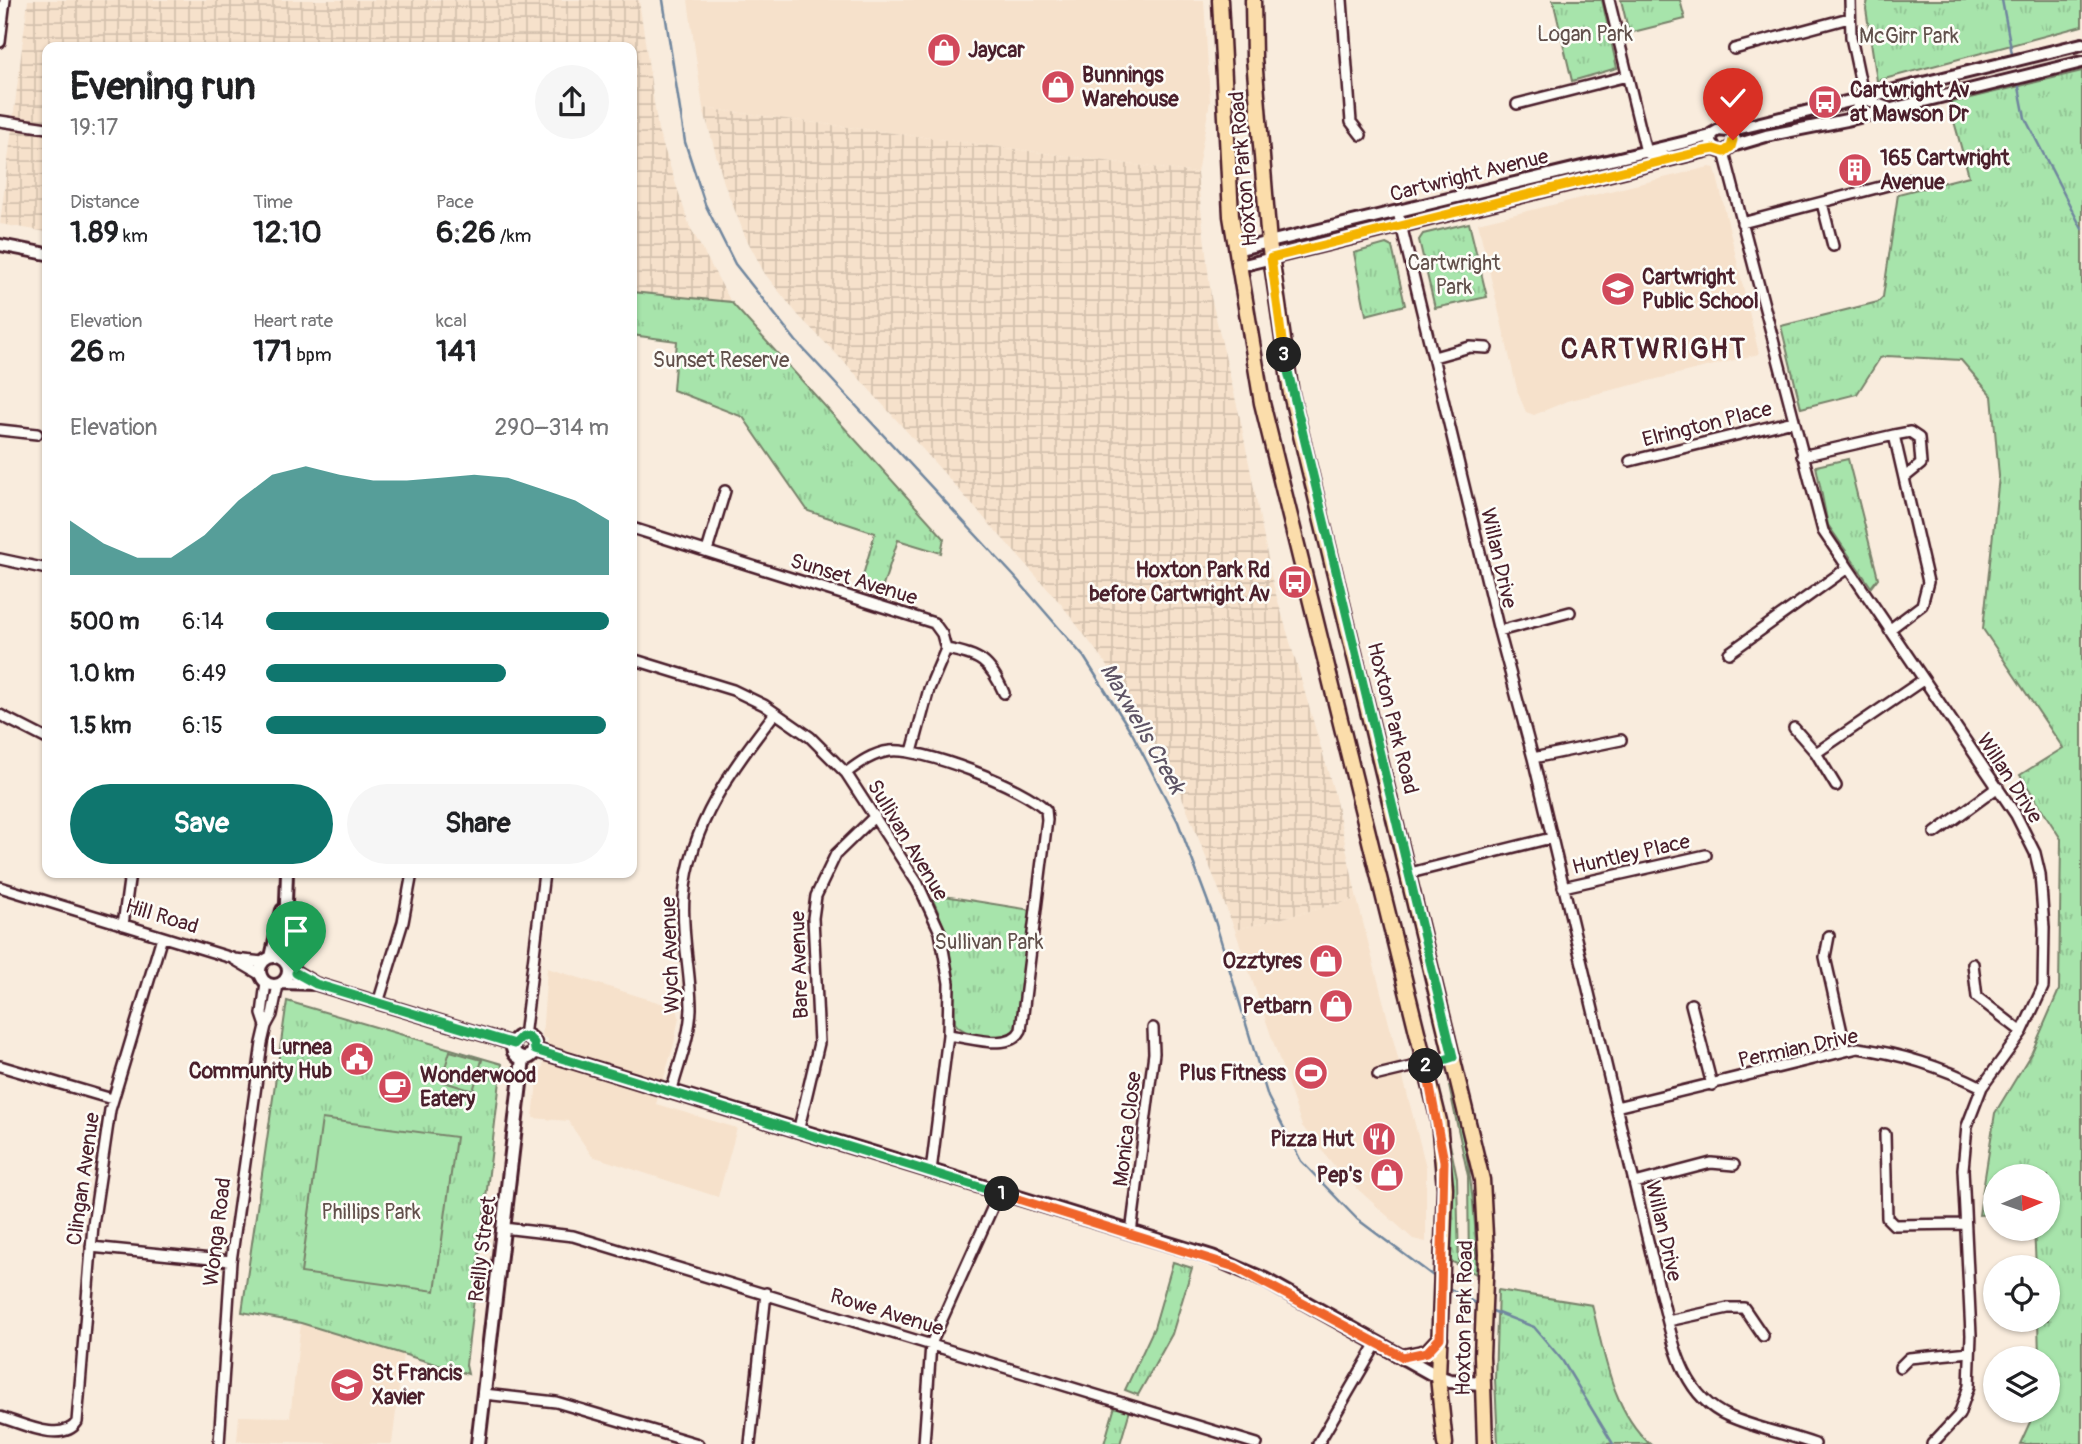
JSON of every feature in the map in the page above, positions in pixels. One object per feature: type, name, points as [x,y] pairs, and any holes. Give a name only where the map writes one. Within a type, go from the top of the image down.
[{"type":"main road","name":"Hoxton Park Road","points":[[1220,0],[1226,164],[1236,250],[1262,403],[1425,1064],[1444,1161],[1438,1377],[1445,1444]]},
{"type":"main road","name":"Hoxton Park Road","points":[[1253,0],[1254,58],[1269,243],[1291,394],[1410,873],[1482,1180],[1485,1444]]},
{"type":"main road","points":[[519,1040],[532,1040],[535,1050],[530,1056],[523,1058],[514,1051],[519,1040]]},
{"type":"main road","points":[[535,1050],[1212,1257],[1245,1271],[1438,1377],[1450,1381],[1483,1383]]},
{"type":"main road","name":"Reilly Street","points":[[478,1444],[523,1058]]},
{"type":"main road","points":[[1403,1357],[1427,1352],[1440,1338]]},
{"type":"street","points":[[0,42],[5,0]]},
{"type":"street","points":[[1342,0],[1351,122],[1361,135]]},
{"type":"street","points":[[1609,0],[1646,152],[1653,157],[1677,158]]},
{"type":"street","points":[[1847,120],[1864,99],[1849,18],[1850,0]]},
{"type":"street","points":[[1734,49],[1849,18]]},
{"type":"street","points":[[1711,136],[1723,149],[1733,137],[1728,131],[2080,44]]},
{"type":"street","name":"Cartwright Avenue","points":[[1240,266],[2082,62]]},
{"type":"street","points":[[1517,104],[1627,76]]},
{"type":"street","points":[[1864,99],[1892,109]]},
{"type":"street","points":[[0,121],[42,127]]},
{"type":"street","name":"Cartwright Avenue","points":[[1236,250],[1711,136],[1718,130],[1728,131]]},
{"type":"street","name":"Willan Drive","points":[[1723,149],[1823,531],[1846,569],[1998,788],[2027,835],[2040,874],[2044,939],[2043,987],[2022,1032],[1982,1087],[1973,1105],[1964,1144],[1970,1352],[1965,1401],[1950,1427],[1932,1444]]},
{"type":"street","points":[[1741,223],[1911,179],[1923,183]]},
{"type":"street","points":[[1822,204],[1833,246]]},
{"type":"street","name":"Willan Drive","points":[[1398,212],[1668,1321],[1689,1382],[1706,1401],[1728,1416],[1815,1444]]},
{"type":"street","points":[[0,245],[42,253]]},
{"type":"street","points":[[1434,357],[1470,347],[1487,348]]},
{"type":"street","name":"Elrington Place","points":[[1630,461],[1793,421]]},
{"type":"street","points":[[0,430],[37,434]]},
{"type":"street","points":[[1802,456],[1910,432],[1919,438],[1921,464],[1905,477]]},
{"type":"street","points":[[1889,630],[1922,605],[1928,582],[1894,435]]},
{"type":"street","points":[[707,551],[725,491]]},
{"type":"street","name":"Sunset Avenue","points":[[637,530],[927,620],[939,628],[946,649]]},
{"type":"street","points":[[0,559],[42,568]]},
{"type":"street","points":[[1729,653],[1846,569]]},
{"type":"street","points":[[1499,631],[1570,612]]},
{"type":"street","points":[[912,752],[929,689],[946,649],[976,654],[997,677],[1004,693]]},
{"type":"street","name":"Sullivan Avenue","points":[[637,661],[733,691],[775,713],[810,737],[846,773],[923,892],[940,932],[949,983],[948,1035],[931,1171]]},
{"type":"street","points":[[1816,753],[1923,680]]},
{"type":"street","name":"Wych Avenue","points":[[671,1093],[691,1014],[683,930],[690,862],[699,831],[719,790],[775,713]]},
{"type":"street","points":[[0,715],[42,736]]},
{"type":"street","points":[[1794,728],[1816,753],[1836,786]]},
{"type":"street","points":[[1533,758],[1621,740]]},
{"type":"street","points":[[846,773],[883,752],[912,752],[1008,786],[1039,804],[1047,816],[1021,1030],[1015,1040],[1008,1042],[948,1035]]},
{"type":"street","points":[[1935,832],[1998,788]]},
{"type":"street","name":"Bare Avenue","points":[[798,1132],[819,1043],[813,918],[816,896],[836,854],[875,816]]},
{"type":"street","points":[[1410,873],[1551,838]]},
{"type":"street","name":"Huntley Place","points":[[1563,887],[1706,855]]},
{"type":"street","points":[[124,925],[129,878]]},
{"type":"street","points":[[280,984],[287,976],[284,904],[287,878]]},
{"type":"street","points":[[378,1003],[403,922],[411,878]]},
{"type":"street","points":[[267,960],[286,964],[316,984],[519,1040],[543,878]]},
{"type":"street","name":"Hill Road","points":[[0,887],[232,958],[267,960]]},
{"type":"street","points":[[284,904],[263,978],[280,984],[316,984]]},
{"type":"street","points":[[1829,936],[1825,957],[1846,1051]]},
{"type":"street","name":"Clingan Avenue","points":[[0,1417],[55,1433],[69,1431],[79,1414],[91,1247],[112,1099],[162,937]]},
{"type":"street","name":"Hill Road","points":[[232,958],[263,978]]},
{"type":"street","points":[[1973,964],[1977,997],[2022,1032]]},
{"type":"street","name":"Wonga Road","points":[[263,978],[262,1014],[266,1026]]},
{"type":"street","name":"Wonga Road","points":[[219,1444],[231,1261],[266,1026],[272,1015],[280,984]]},
{"type":"street","points":[[1691,1003],[1712,1085]]},
{"type":"street","name":"Monica Close","points":[[1131,1233],[1154,1053],[1153,1028]]},
{"type":"street","name":"Permian Drive","points":[[1616,1107],[1858,1048],[1892,1052],[1931,1064],[1982,1087]]},
{"type":"street","points":[[1378,1075],[1453,1057]]},
{"type":"street","points":[[0,1066],[112,1099]]},
{"type":"street","points":[[1885,1134],[1887,1218],[1894,1225],[1965,1224]]},
{"type":"street","points":[[1635,1183],[1711,1163],[1734,1165]]},
{"type":"street","points":[[924,1444],[931,1344],[999,1193]]},
{"type":"street","name":"Rowe Avenue","points":[[503,1228],[573,1236],[1257,1444]]},
{"type":"street","points":[[91,1247],[231,1261]]},
{"type":"street","points":[[750,1444],[766,1293]]},
{"type":"street","points":[[1668,1321],[1728,1308],[1744,1308],[1763,1336]]},
{"type":"street","points":[[1318,1444],[1377,1343]]},
{"type":"street","points":[[1900,1367],[1909,1358],[1970,1352]]},
{"type":"street","points":[[484,1394],[556,1402],[698,1444]]},
{"type":"shaded area","points":[[28,0],[639,0],[658,130],[690,227],[731,302],[637,293],[637,42],[42,42],[42,231],[0,224]]},
{"type":"shaded area","points":[[688,0],[1204,0],[1210,101],[1197,173],[703,108]]},
{"type":"shaded area","points":[[703,108],[1197,173],[1211,297],[1240,418],[1273,584],[1334,792],[1357,899],[1235,930],[1176,782],[1119,681],[1061,604],[850,368],[798,315],[765,274],[745,236],[724,183]]},
{"type":"shaded area","name":"Cartwright Public School","points":[[1709,167],[1715,168],[1759,354],[1567,401],[1534,415],[1526,412],[1518,393],[1478,223]]},
{"type":"shaded area","points":[[1357,899],[1426,1167],[1426,1242],[1413,1239],[1341,1174],[1302,1126],[1235,930]]},
{"type":"shaded area","points":[[547,968],[677,1008],[679,1017],[674,1044],[656,1104],[737,1128],[718,1197],[592,1156],[568,1121],[533,1118],[538,1073],[542,1070],[548,1039],[542,1037]]},
{"type":"shaded area","name":"St Francis Xavier","points":[[301,1323],[403,1354],[392,1444],[237,1441],[239,1416],[290,1417]]},
{"type":"green space","name":"Logan Park","points":[[1553,0],[1602,0],[1617,68],[1572,81]]},
{"type":"green space","points":[[1621,0],[1680,0],[1685,19],[1629,33]]},
{"type":"green space","name":"McGirr Park","points":[[1868,0],[2082,0],[2082,26],[1877,81],[1866,9]]},
{"type":"green space","points":[[2082,71],[2082,1444],[2020,1444],[2030,1423],[2060,1423],[2060,1346],[2039,1346],[2038,1332],[2060,1332],[2060,1255],[2035,1255],[2035,1241],[2060,1241],[2060,1164],[1987,1164],[1995,1113],[2032,1052],[2059,990],[2061,839],[2020,775],[2063,748],[1983,629],[1999,476],[1992,396],[1961,360],[1887,356],[1880,358],[1857,394],[1801,408],[1781,326],[1878,302],[1883,297],[1898,194],[1969,176],[1949,103]]},
{"type":"green space","name":"Cartwright Park","points":[[1469,223],[1487,297],[1435,308],[1419,240],[1423,234]]},
{"type":"green space","points":[[1386,244],[1392,247],[1405,305],[1366,315],[1354,253]]},
{"type":"green space","name":"Sunset Reserve","points":[[637,293],[731,302],[944,538],[941,553],[898,540],[881,592],[860,586],[875,533],[808,511],[743,417],[673,390],[677,341],[637,336]]},
{"type":"green space","points":[[1848,459],[1878,578],[1871,587],[1828,525],[1816,466]]},
{"type":"green space","name":"Sullivan Park","points":[[938,895],[1031,910],[1019,1013],[1014,1033],[983,1036],[966,1031],[955,1023],[949,947],[933,900]]},
{"type":"green space","name":"Phillips Park","points":[[287,1001],[502,1064],[466,1365],[468,1374],[301,1323],[242,1312]]},
{"type":"green space","points":[[450,1051],[482,1060],[473,1091],[441,1081]]},
{"type":"green space","points":[[1449,1086],[1454,1087],[1470,1180],[1476,1274],[1469,1270],[1468,1176]]},
{"type":"green space","points":[[1441,1101],[1457,1178],[1459,1265],[1448,1260]]},
{"type":"green space","points":[[322,1119],[456,1137],[435,1291],[301,1273]]},
{"type":"green space","points":[[1983,1190],[1983,1215],[1979,1215]]},
{"type":"green space","points":[[1173,1262],[1192,1268],[1172,1334],[1138,1395],[1125,1390],[1154,1328]]},
{"type":"green space","points":[[1498,1290],[1592,1305],[1618,1398],[1637,1430],[1650,1444],[1498,1444],[1495,1379]]},
{"type":"green space","points":[[1115,1406],[1130,1410],[1120,1444],[1104,1444]]},
{"type":"waterway","name":"Maxwells Creek","points":[[663,0],[685,142],[705,204],[735,264],[796,341],[1014,576],[1084,657],[1132,733],[1178,822],[1215,921],[1268,1097],[1301,1161],[1357,1219],[1436,1278]]},
{"type":"waterway","points":[[2002,0],[2013,59]]},
{"type":"waterway","points":[[2018,82],[2025,118],[2082,229]]},
{"type":"waterway","name":"Maxwells Creek","points":[[1447,1287],[1477,1304]]},
{"type":"waterway","name":"Maxwells Creek","points":[[1490,1310],[1534,1327],[1562,1360],[1613,1444]]},
{"type":"place","name":"Jaycar","points":[[944,50]]},
{"type":"place","name":"Bunnings Warehouse","points":[[1058,87]]},
{"type":"place","name":"Cartwright Av at Mawson Dr","points":[[1825,102]]},
{"type":"place","name":"165 Cartwright Avenue","points":[[1855,170]]},
{"type":"place","name":"Cartwright Public School","points":[[1618,289]]},
{"type":"place","name":"Hoxton Park Rd before Cartwright Av","points":[[1295,582]]},
{"type":"place","name":"Ozztyres","points":[[1326,961]]},
{"type":"place","name":"Petbarn","points":[[1336,1006]]},
{"type":"place","name":"Lurnea Community Hub","points":[[357,1059]]},
{"type":"place","name":"Plus Fitness","points":[[1311,1073]]},
{"type":"place","name":"Wonderwood Eatery","points":[[395,1087]]},
{"type":"place","name":"Pizza Hut","points":[[1379,1139]]},
{"type":"place","name":"Pep's","points":[[1387,1175]]},
{"type":"place","name":"St Francis Xavier","points":[[347,1385]]},
{"type":"district","name":"CARTWRIGHT","points":[[1654,348]]},
{"type":"route","points":[[296,973],[306,976],[316,984],[514,1044],[521,1037],[528,1037],[534,1043],[535,1050],[547,1054],[1212,1257],[1265,1280],[1403,1357],[1427,1352],[1440,1338],[1446,1188],[1439,1121],[1425,1064],[1453,1057],[1291,394],[1271,258],[1616,175],[1703,151],[1714,149],[1724,152],[1731,147],[1733,140]]}]
